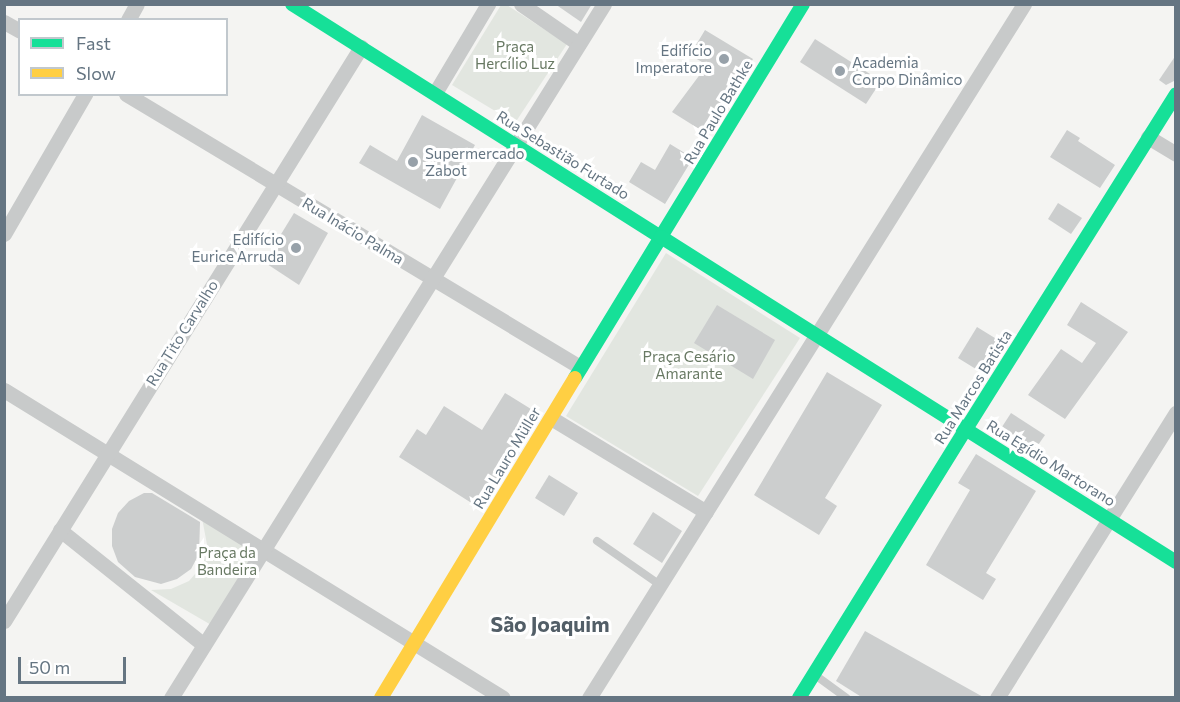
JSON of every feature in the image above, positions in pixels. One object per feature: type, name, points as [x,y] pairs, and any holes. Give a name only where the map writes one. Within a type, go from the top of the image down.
[{"type":"main road","name":"Rua Sebastião Furtado","points":[[292,4],[816,334]]},
{"type":"main road","name":"Rua Paulo Bathke","points":[[661,237],[803,4]]},
{"type":"main road","name":"Rua Marcos Batista","points":[[799,698],[1176,94]]},
{"type":"main road","name":"Rua Lauro Müller","points":[[381,698],[661,237]]},
{"type":"main road","name":"Rua Egídio Martorano","points":[[816,334],[1176,562]]},
{"type":"street","points":[[129,18],[137,4]]},
{"type":"street","points":[[435,93],[488,4]]},
{"type":"street","points":[[521,4],[579,44]]},
{"type":"street","points":[[171,698],[604,4]]},
{"type":"street","points":[[589,698],[1024,4]]},
{"type":"street","points":[[4,22],[18,30]]},
{"type":"street","name":"Rua Tito Carvalho","points":[[4,621],[361,47]]},
{"type":"street","points":[[4,234],[84,96]]},
{"type":"street","name":"Rua Inácio Palma","points":[[129,96],[580,367]]},
{"type":"street","points":[[1148,137],[1176,154]]},
{"type":"street","points":[[4,390],[503,698]]},
{"type":"street","points":[[997,698],[1176,413]]},
{"type":"street","points":[[551,418],[706,512]]},
{"type":"street","points":[[60,530],[204,645]]},
{"type":"lane","points":[[597,542],[660,585]]},
{"type":"lane","points":[[814,674],[847,698]]},
{"type":"green space","name":"Praça Hercílio Luz","points":[[501,5],[507,5],[567,44],[515,123],[452,85]]},
{"type":"green space","name":"Praça Cesário Amarante","points":[[666,253],[800,338],[698,496],[566,416]]},
{"type":"green space","name":"Praça da Bandeira","points":[[202,518],[258,553],[213,626],[151,590],[171,589],[189,581],[202,566],[208,550]]},
{"type":"building","points":[[555,4],[592,4],[581,22]]},
{"type":"building","points":[[705,30],[753,59],[707,134],[672,112],[707,65],[690,55]]},
{"type":"building","name":"Academia Corpo Dinâmico","points":[[815,39],[881,81],[866,104],[800,62]]},
{"type":"building","points":[[1176,55],[1176,80],[1166,85],[1159,80]]},
{"type":"building","name":"Supermercado Zabot","points":[[422,115],[475,145],[440,209],[359,163],[370,145],[397,161]]},
{"type":"building","points":[[1067,130],[1080,138],[1078,141],[1115,165],[1100,188],[1050,157]]},
{"type":"building","points":[[670,144],[693,158],[665,204],[629,182],[641,162],[655,170]]},
{"type":"building","points":[[1058,203],[1082,218],[1071,234],[1048,219]]},
{"type":"building","name":"Edifício Eurice Arruda","points":[[294,213],[328,233],[299,285],[264,262]]},
{"type":"building","points":[[1081,302],[1128,332],[1065,419],[1028,395],[1061,349],[1082,363],[1096,343],[1067,325]]},
{"type":"building","points":[[717,305],[775,340],[753,379],[694,343]]},
{"type":"building","points":[[977,327],[1003,343],[984,374],[958,358]]},
{"type":"building","points":[[827,372],[882,405],[825,498],[837,506],[819,535],[754,495]]},
{"type":"building","points":[[505,393],[539,414],[481,509],[399,457],[417,429],[426,435],[444,406],[482,430]]},
{"type":"building","points":[[1011,413],[1045,435],[1032,454],[998,433]]},
{"type":"building","points":[[976,454],[1036,491],[986,573],[996,579],[983,600],[926,565],[970,490],[958,483]]},
{"type":"building","points":[[549,475],[578,493],[564,516],[535,498]]},
{"type":"building","points":[[144,493],[152,493],[200,522],[199,554],[191,569],[177,579],[161,584],[135,577],[118,562],[112,546],[112,529],[118,513],[129,501]]},
{"type":"building","points":[[653,512],[682,531],[662,563],[633,544]]},
{"type":"building","points":[[865,631],[985,698],[863,698],[836,681]]},
{"type":"traffic: fast","points":[[292,4],[661,237],[575,378]]},
{"type":"traffic: fast","points":[[803,4],[661,237],[1176,562]]},
{"type":"traffic: fast","points":[[966,429],[1176,94]]},
{"type":"traffic: fast","points":[[799,698],[966,429]]},
{"type":"traffic: slow","points":[[381,698],[575,378]]},
{"type":"place","name":"Edifício Imperatore","points":[[724,59]]},
{"type":"place","name":"Academia Corpo Dinâmico","points":[[840,71]]},
{"type":"place","name":"Supermercado Zabot","points":[[413,162]]},
{"type":"place","name":"Edifício Eurice Arruda","points":[[296,248]]},
{"type":"district","name":"São Joaquim","points":[[550,624]]}]
